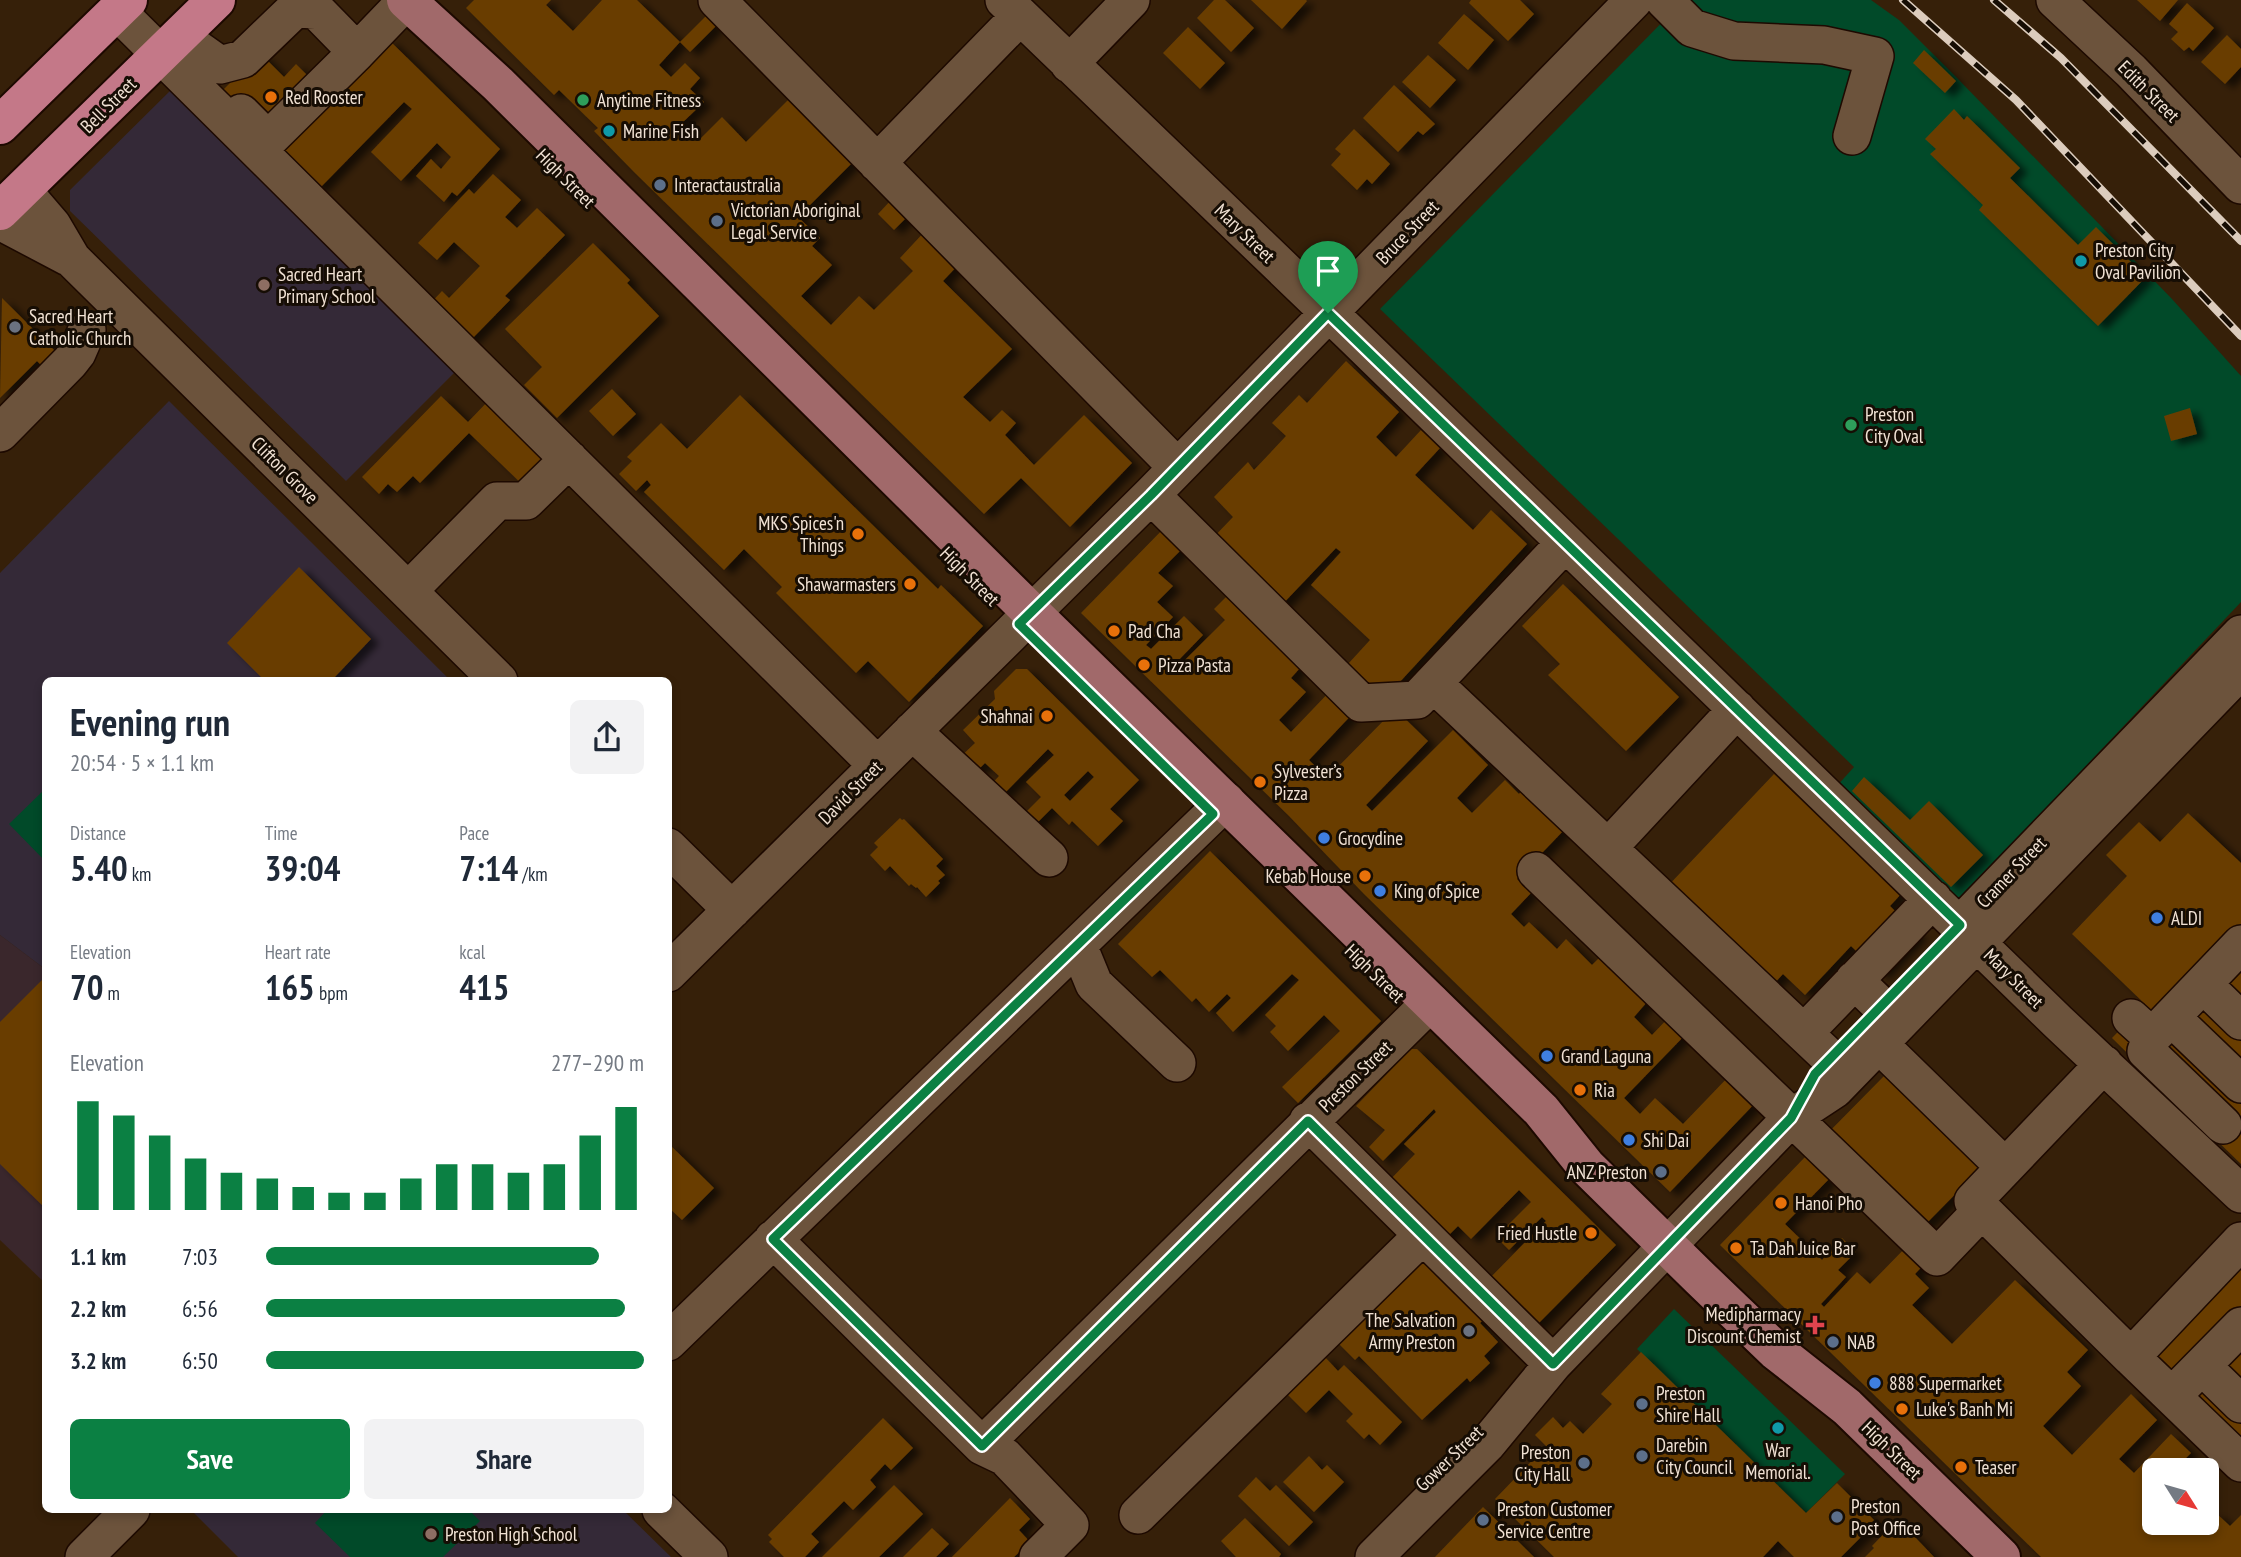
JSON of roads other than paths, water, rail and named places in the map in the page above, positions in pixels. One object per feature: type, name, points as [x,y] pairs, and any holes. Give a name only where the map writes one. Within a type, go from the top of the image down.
[{"type":"highway","name":"Bell Street","points":[[11,201],[216,0]]},
{"type":"highway","points":[[0,125],[123,5]]},
{"type":"main road","name":"High Street","points":[[415,9],[498,84],[1025,618],[1219,808],[1425,1009],[1541,1110],[1586,1166],[1776,1351],[1847,1407],[2001,1557]]},
{"type":"main road","name":"High Street","points":[[1776,1351],[1836,1426],[1969,1557]]},
{"type":"street","points":[[717,0],[1177,467]]},
{"type":"street","points":[[1069,64],[1131,0]]},
{"type":"street","name":"Bruce Street","points":[[1025,618],[1151,495],[1634,0]]},
{"type":"street","points":[[1664,0],[1692,28],[1734,41],[1824,44],[1875,57],[1852,136]]},
{"type":"street","name":"Edith Street","points":[[2055,0],[2131,71],[2241,186]]},
{"type":"street","points":[[123,5],[170,45],[569,459],[877,765]]},
{"type":"street","points":[[877,163],[1012,8]]},
{"type":"street","name":"Mary Street","points":[[1012,8],[1968,934],[2241,1194]]},
{"type":"street","points":[[170,45],[220,65],[243,59],[295,9],[316,10],[357,52]]},
{"type":"street","points":[[220,65],[217,88],[268,140],[357,52],[415,9]]},
{"type":"street","name":"Clifton Grove","points":[[11,201],[52,225],[72,259],[495,677]]},
{"type":"street","name":"Clifton Grove","points":[[0,221],[72,259]]},
{"type":"street","points":[[0,433],[77,353],[87,330]]},
{"type":"street","points":[[408,591],[497,501],[526,501],[569,459]]},
{"type":"street","points":[[1151,495],[1361,703],[1417,700],[1565,543]]},
{"type":"street","name":"David Street","points":[[672,969],[1025,618]]},
{"type":"street","name":"Cramer Street","points":[[1668,1246],[1791,1118],[1835,1089],[1879,1044],[1968,934],[2241,634]]},
{"type":"street","name":"Cramer Street","points":[[1791,1118],[1815,1074],[1881,1006],[2051,868],[2241,670]]},
{"type":"street","points":[[1433,683],[1830,1059]]},
{"type":"street","points":[[1608,848],[1737,709]]},
{"type":"street","points":[[912,731],[1049,858]]},
{"type":"street","points":[[672,1338],[1219,808]]},
{"type":"street","points":[[672,851],[732,910]]},
{"type":"street","points":[[1536,871],[1937,1257],[1982,1210]]},
{"type":"street","points":[[1804,1033],[1933,899]]},
{"type":"street","points":[[1079,944],[1094,984],[1177,1063]]},
{"type":"street","points":[[2229,1124],[2146,1051],[2151,1024],[2203,984],[2240,946]]},
{"type":"street","points":[[1854,980],[1881,1006]]},
{"type":"street","points":[[2203,984],[2241,1021]]},
{"type":"street","name":"Preston Street","points":[[982,1446],[1308,1121],[1425,1009]]},
{"type":"street","points":[[2151,1024],[2241,1084]]},
{"type":"street","points":[[1879,1044],[2005,1167]]},
{"type":"street","points":[[2104,1064],[1973,1201],[2241,1463]]},
{"type":"street","points":[[1308,1121],[1553,1364]]},
{"type":"street","points":[[1138,1515],[1422,1236]]},
{"type":"street","points":[[773,1239],[982,1446],[1005,1457],[1070,1525],[1038,1557]]},
{"type":"street","points":[[2131,1357],[2241,1241]]},
{"type":"street","name":"Gower Street","points":[[1374,1557],[1487,1444],[1553,1364],[1668,1246]]},
{"type":"street","points":[[2172,1396],[2202,1366],[2237,1338]]},
{"type":"street","name":"Gower Street","points":[[1348,1557],[1474,1432],[1553,1364]]},
{"type":"street","points":[[2202,1366],[2241,1405],[2212,1435]]},
{"type":"street","points":[[84,1557],[128,1513]]},
{"type":"street","points":[[664,1513],[709,1557]]},
{"type":"railway","points":[[1903,0],[2016,100],[2241,336]]},
{"type":"railway","points":[[1994,0],[2061,58],[2241,241]]},
{"type":"place","name":"Red Rooster","points":[[271,97]]},
{"type":"place","name":"Anytime Fitness","points":[[583,100]]},
{"type":"place","name":"Marine Fish","points":[[609,131]]},
{"type":"place","name":"Interactaustralia","points":[[660,185]]},
{"type":"place","name":"Victorian Aboriginal Legal Service","points":[[717,221]]},
{"type":"place","name":"Preston City Oval Pavilion","points":[[2081,261]]},
{"type":"place","name":"Sacred Heart Primary School","points":[[264,285]]},
{"type":"place","name":"Sacred Heart Catholic Church","points":[[15,327]]},
{"type":"place","name":"Preston City Oval","points":[[1851,425]]},
{"type":"place","name":"MKS Spices'n Things","points":[[858,534]]},
{"type":"place","name":"Shawarmasters","points":[[910,584]]},
{"type":"place","name":"Pad Cha","points":[[1114,631]]},
{"type":"place","name":"Pizza Pasta","points":[[1144,665]]},
{"type":"place","name":"Shahnai","points":[[1047,716]]},
{"type":"place","name":"Sylvester’s Pizza","points":[[1260,782]]},
{"type":"place","name":"Grocydine","points":[[1324,838]]},
{"type":"place","name":"Kebab House","points":[[1365,876]]},
{"type":"place","name":"King of Spice","points":[[1380,891]]},
{"type":"place","name":"ALDI","points":[[2157,918]]},
{"type":"place","name":"Grand Laguna","points":[[1547,1056]]},
{"type":"place","name":"Ria","points":[[1580,1090]]},
{"type":"place","name":"Shi Dai","points":[[1629,1140]]},
{"type":"place","name":"ANZ Preston","points":[[1661,1172]]},
{"type":"place","name":"Hanoi Pho","points":[[1781,1203]]},
{"type":"place","name":"Fried Hustle","points":[[1591,1233]]},
{"type":"place","name":"Ta Dah Juice Bar","points":[[1736,1248]]},
{"type":"place","name":"Medipharmacy Discount Chemist","points":[[1815,1325]]},
{"type":"place","name":"The Salvation Army Preston","points":[[1469,1331]]},
{"type":"place","name":"NAB","points":[[1833,1342]]},
{"type":"place","name":"888 Supermarket","points":[[1875,1383]]},
{"type":"place","name":"Preston Shire Hall","points":[[1642,1404]]},
{"type":"place","name":"Luke's Banh Mi","points":[[1902,1409]]},
{"type":"place","name":"War Memorial.","points":[[1778,1428]]},
{"type":"place","name":"Darebin City Council","points":[[1642,1456]]},
{"type":"place","name":"Preston City Hall","points":[[1584,1463]]},
{"type":"place","name":"Teaser","points":[[1961,1467]]},
{"type":"place","name":"Preston Post Office","points":[[1837,1517]]},
{"type":"place","name":"Preston Customer Service Centre","points":[[1483,1520]]},
{"type":"place","name":"Preston High School","points":[[431,1534]]}]
